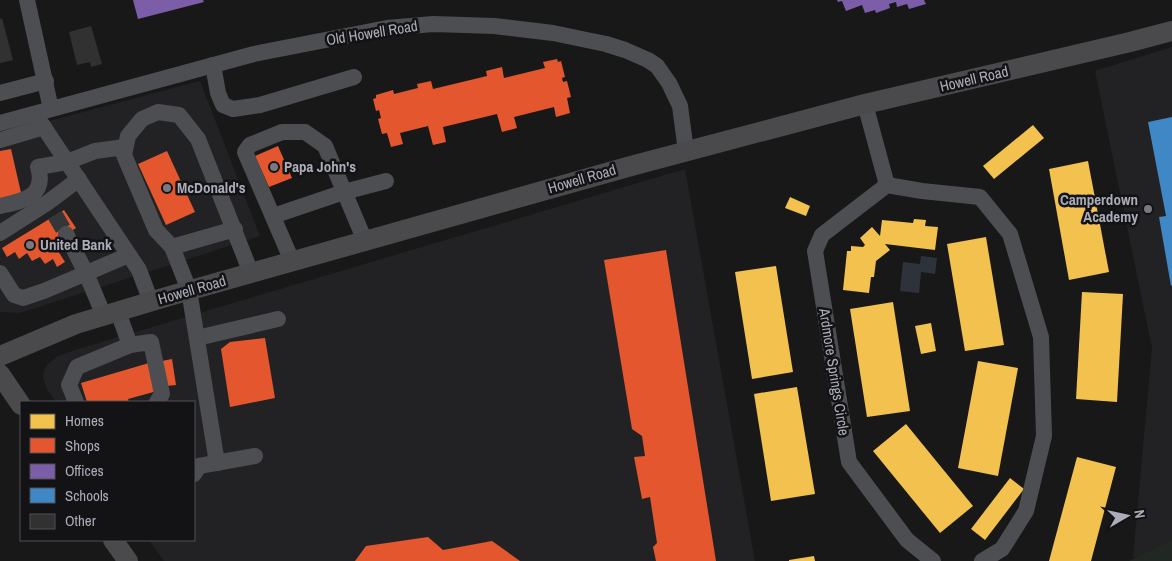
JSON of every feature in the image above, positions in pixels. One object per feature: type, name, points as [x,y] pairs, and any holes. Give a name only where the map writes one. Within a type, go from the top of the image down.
[{"type":"main road","name":"Howell Road","points":[[0,356],[76,324],[189,290],[686,151],[865,104],[1172,31]]},
{"type":"main road","points":[[0,374],[20,404]]},
{"type":"main road","points":[[114,541],[128,561]]},
{"type":"street","points":[[27,0],[51,109]]},
{"type":"street","name":"Old Howell Road","points":[[0,123],[254,54],[387,28],[433,24],[494,26],[553,33],[606,44],[648,60],[657,66],[669,83],[680,106],[686,151]]},
{"type":"street","points":[[213,65],[218,93],[223,104],[233,109],[260,105],[354,77]]},
{"type":"street","points":[[0,93],[46,81]]},
{"type":"street","points":[[865,104],[887,185],[980,197],[1010,234],[1041,337],[1044,436],[1026,511],[1002,549],[982,561]]},
{"type":"street","points":[[217,463],[189,290],[172,247],[156,230],[124,155],[128,136],[142,119],[158,112],[179,115],[198,139],[251,273]]},
{"type":"street","points":[[35,114],[139,270],[151,302]]},
{"type":"street","points":[[0,140],[44,127]]},
{"type":"street","points":[[292,261],[245,152],[250,145],[282,132],[305,132],[325,146],[365,241]]},
{"type":"street","points":[[0,206],[22,201],[34,194],[39,187],[38,167],[67,162],[95,152],[125,147]]},
{"type":"street","points":[[0,233],[51,209],[79,179]]},
{"type":"street","points":[[273,216],[344,192],[386,181]]},
{"type":"street","name":"Ardmore Springs Circle","points":[[887,185],[822,235],[815,251],[849,462],[907,540],[933,561]]},
{"type":"street","points":[[172,247],[235,229]]},
{"type":"street","points":[[66,234],[86,273],[130,345]]},
{"type":"street","points":[[0,273],[14,295],[23,298],[129,255]]},
{"type":"street","points":[[196,338],[278,319]]},
{"type":"street","points":[[76,401],[69,385],[77,367],[130,345],[151,342],[162,394],[157,401]]},
{"type":"street","points":[[195,472],[199,466],[255,456]]},
{"type":"shaded area","name":"Camperdown Academy","points":[[1172,47],[1172,540],[1148,553],[1133,558],[1152,348],[1095,71]]},
{"type":"shaded area","points":[[200,81],[260,236],[20,313],[0,312],[0,134]]},
{"type":"shaded area","points":[[685,169],[755,561],[164,561],[150,541],[195,541],[195,401],[55,401],[47,389],[43,378],[44,370],[58,356]]},
{"type":"shaded area","points":[[921,256],[937,258],[935,274],[921,272],[919,293],[900,291],[903,262],[920,264]]},
{"type":"shaded area","points":[[1172,540],[1172,561],[1129,561]]},
{"type":"building: Homes","points":[[1033,125],[1044,138],[994,179],[983,166]]},
{"type":"building: Homes","points":[[1088,161],[1109,272],[1069,280],[1049,169]]},
{"type":"building: Homes","points":[[790,197],[810,206],[806,216],[785,208]]},
{"type":"building: Homes","points":[[914,219],[926,220],[925,226],[938,227],[935,250],[885,244],[890,250],[876,261],[869,293],[843,290],[847,251],[851,251],[851,246],[863,247],[865,245],[860,238],[872,227],[880,236],[882,220],[913,223]]},
{"type":"building: Homes","points":[[986,237],[1004,345],[965,351],[947,244]]},
{"type":"building: Homes","points":[[776,266],[793,372],[752,379],[735,272]]},
{"type":"building: Homes","points":[[1082,292],[1123,294],[1117,402],[1076,399]]},
{"type":"building: Homes","points":[[893,302],[910,411],[867,417],[850,309]]},
{"type":"building: Homes","points":[[931,323],[936,351],[921,354],[915,326]]},
{"type":"building: Homes","points":[[978,361],[1018,368],[998,476],[958,468]]},
{"type":"building: Homes","points":[[797,387],[815,494],[771,501],[754,394]]},
{"type":"building: Homes","points":[[906,424],[973,506],[940,533],[873,451]]},
{"type":"building: Homes","points":[[1077,457],[1116,467],[1091,561],[1049,561]]},
{"type":"building: Homes","points":[[1010,478],[1024,489],[985,540],[971,529]]},
{"type":"building: Homes","points":[[814,556],[815,561],[789,561],[789,560]]},
{"type":"building: Shops","points":[[557,59],[558,62],[561,61],[565,77],[562,78],[563,82],[567,81],[571,97],[567,98],[570,113],[556,117],[554,107],[514,117],[517,128],[502,132],[497,114],[443,127],[446,142],[433,145],[428,126],[400,133],[403,144],[391,147],[387,133],[382,134],[378,119],[381,118],[379,110],[376,111],[373,99],[376,98],[376,95],[393,90],[394,94],[418,88],[417,84],[431,81],[433,89],[487,76],[486,71],[502,67],[504,78],[545,68],[543,62]]},
{"type":"building: Shops","name":"Papa John's","points":[[278,146],[292,178],[269,187],[255,156]]},
{"type":"building: Shops","points":[[11,149],[22,197],[0,203],[0,151]]},
{"type":"building: Shops","name":"McDonald's","points":[[167,151],[195,212],[166,225],[138,164]]},
{"type":"building: Shops","name":"United Bank","points":[[64,210],[76,228],[53,243],[65,262],[57,267],[53,259],[45,264],[40,257],[32,261],[27,253],[19,259],[15,252],[7,257],[2,248]]},
{"type":"building: Shops","points":[[666,250],[716,561],[656,561],[653,547],[657,543],[650,497],[642,499],[634,457],[645,456],[642,436],[632,429],[604,260]]},
{"type":"building: Shops","points":[[265,338],[275,398],[230,407],[221,349],[230,342]]},
{"type":"building: Shops","points":[[172,359],[176,385],[166,386],[162,361]]},
{"type":"building: Shops","points":[[149,363],[157,391],[128,399],[129,401],[87,401],[81,383]]},
{"type":"building: Shops","points":[[428,537],[443,550],[492,541],[520,561],[355,561],[366,546]]},
{"type":"building: Offices","points":[[133,0],[203,0],[204,2],[138,19]]},
{"type":"building: Offices","points":[[837,0],[924,0],[926,4],[909,9],[907,4],[897,7],[896,2],[889,4],[890,8],[876,13],[875,10],[865,13],[862,5],[846,11],[842,1],[838,2]]},
{"type":"building: Schools","points":[[1172,117],[1171,286],[1159,217],[1166,216],[1148,122]]},
{"type":"building: Other","points":[[2,18],[13,60],[0,63],[0,19]]},
{"type":"building: Other","points":[[91,26],[102,64],[91,67],[90,62],[77,65],[69,32]]},
{"type":"tunnel","points":[[55,215],[66,234]]},
{"type":"place","name":"Papa John's","points":[[274,167]]},
{"type":"place","name":"McDonald's","points":[[167,188]]},
{"type":"place","name":"Camperdown Academy","points":[[1148,209]]},
{"type":"place","name":"United Bank","points":[[30,245]]}]
